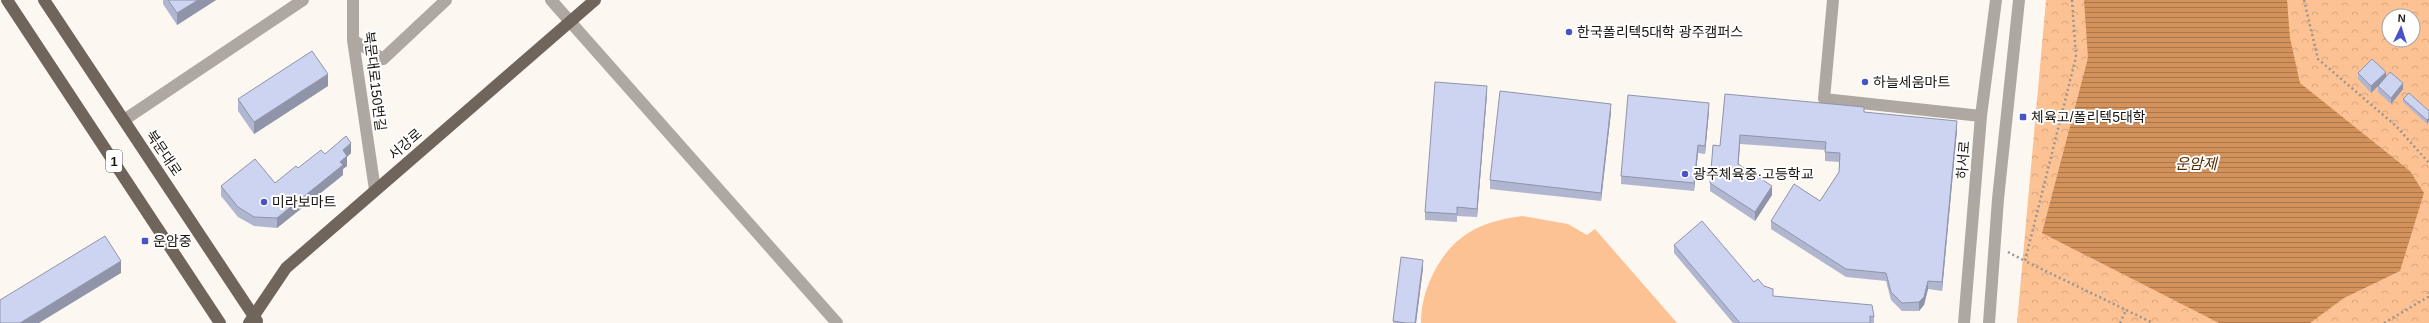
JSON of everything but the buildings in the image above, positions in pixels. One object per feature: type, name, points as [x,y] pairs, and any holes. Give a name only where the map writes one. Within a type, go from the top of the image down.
[{"type":"main road","name":"1","points":[[7,0],[220,323]]},
{"type":"main road","name":"북문대로","points":[[44,0],[254,320]]},
{"type":"main road","name":"서강로","points":[[254,320],[286,268],[594,0]]},
{"type":"street","points":[[124,120],[303,0]]},
{"type":"street","name":"북문대로150번길","points":[[353,0],[353,40],[375,190]]},
{"type":"street","points":[[353,40],[383,59],[446,0]]},
{"type":"street","points":[[551,0],[837,323]]},
{"type":"street","points":[[1833,0],[1824,99],[1981,116]]},
{"type":"street","name":"하서로","points":[[1964,323],[1981,116],[1996,0]]},
{"type":"street","points":[[1989,323],[1995,245],[2019,0]]},
{"type":"path","points":[[2026,261],[2076,58],[2072,0]]},
{"type":"path","points":[[2304,0],[2318,58],[2396,126],[2429,163]]},
{"type":"path","points":[[1995,245],[2153,323]]},
{"type":"path","points":[[2384,323],[2428,297],[2429,292]]},
{"type":"path","points":[[2120,323],[2126,310]]},
{"type":"green space","name":"운암제","points":[[2046,0],[2429,0],[2429,323],[2017,323]]},
{"type":"green space","points":[[1522,216],[1568,224],[1587,235],[1595,229],[1677,323],[1421,323],[1427,287],[1448,250],[1468,233],[1480,227],[1493,222]]},
{"type":"water","name":"운암제","points":[[2084,0],[2287,0],[2290,38],[2300,83],[2410,171],[2424,193],[2400,271],[2344,298],[2310,323],[2219,323],[2042,233],[2088,58]]},
{"type":"place","name":"한국폴리텍5대학 광주캠퍼스","points":[[1569,32]]},
{"type":"place","name":"하늘세움마트","points":[[1865,82]]},
{"type":"place","name":"체육고/폴리텍5대학","points":[[2023,117]]},
{"type":"place","name":"광주체육중·고등학교","points":[[1685,174]]},
{"type":"place","name":"미라보마트","points":[[264,202]]},
{"type":"place","name":"운암중","points":[[145,241]]}]
